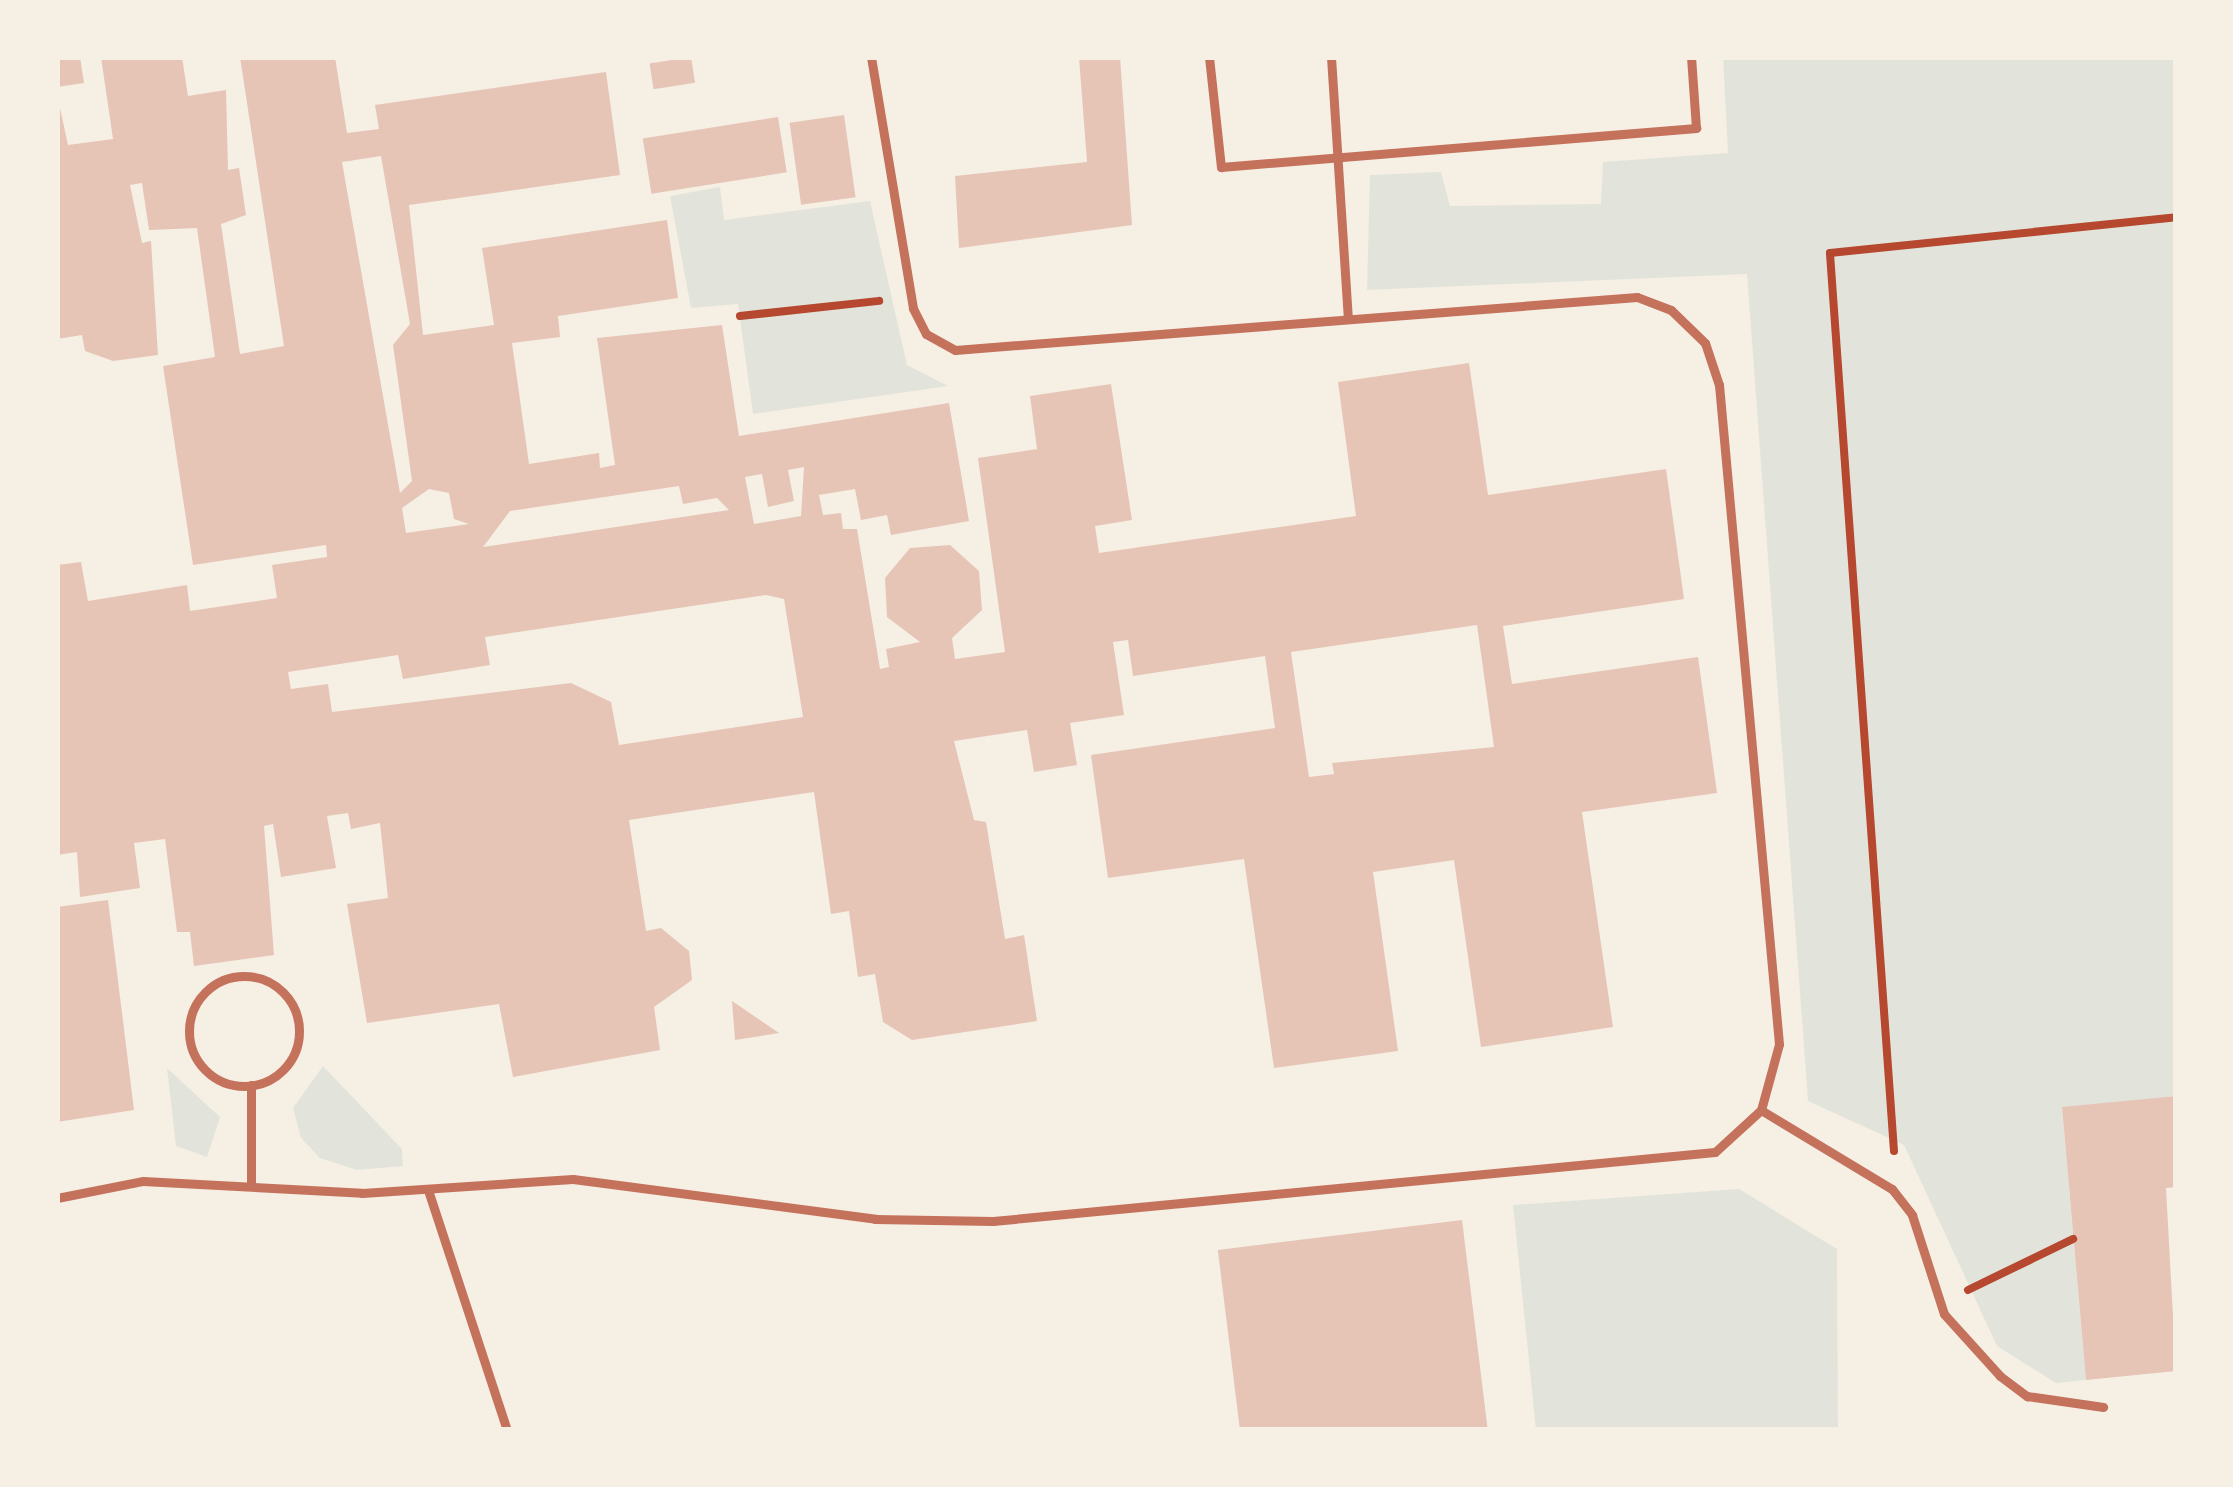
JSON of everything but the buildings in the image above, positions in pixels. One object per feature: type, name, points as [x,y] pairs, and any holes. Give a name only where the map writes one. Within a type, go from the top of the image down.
[{"type":"lane","points":[[57,1198],[142,1181],[428,1190],[573,1179],[875,1219],[993,1221],[1715,1152],[1761,1111],[1779,1044],[1719,385],[1706,343],[1671,310],[1637,297],[956,350],[926,334],[911,298],[871,57]]},
{"type":"lane","points":[[1209,57],[1221,166],[1696,128],[1691,57]]},
{"type":"lane","points":[[1330,57],[1348,318]]},
{"type":"lane","points":[[245,976],[280,989],[298,1021],[292,1058],[251,1085],[204,1069],[190,1038],[198,1002],[245,976]]},
{"type":"lane","points":[[251,1085],[251,1183]]},
{"type":"lane","points":[[1761,1111],[1896,1195],[1941,1306],[2026,1396],[2103,1407]]},
{"type":"lane","points":[[428,1190],[507,1430]]},
{"type":"path","points":[[1896,1195],[1830,253],[2176,217]]},
{"type":"path","points":[[740,316],[911,298]]},
{"type":"path","points":[[1941,1306],[2073,1239]]},
{"type":"shaded area","points":[[1723,57],[2176,57],[2176,1096],[2062,1108],[2086,1380],[2056,1383],[1997,1346],[1904,1145],[1808,1101],[1747,274],[1367,290],[1370,175],[1441,172],[1450,206],[1601,204],[1603,162],[1728,153]]},
{"type":"shaded area","points":[[720,187],[724,220],[870,201],[907,365],[948,386],[753,414],[738,304],[691,308],[670,196]]},
{"type":"shaded area","points":[[323,1066],[402,1149],[403,1166],[357,1170],[320,1158],[301,1138],[293,1108]]},
{"type":"shaded area","points":[[167,1068],[220,1117],[207,1157],[176,1146]]},
{"type":"shaded area","points":[[1739,1189],[1837,1249],[1838,1430],[1536,1430],[1513,1205]]}]
